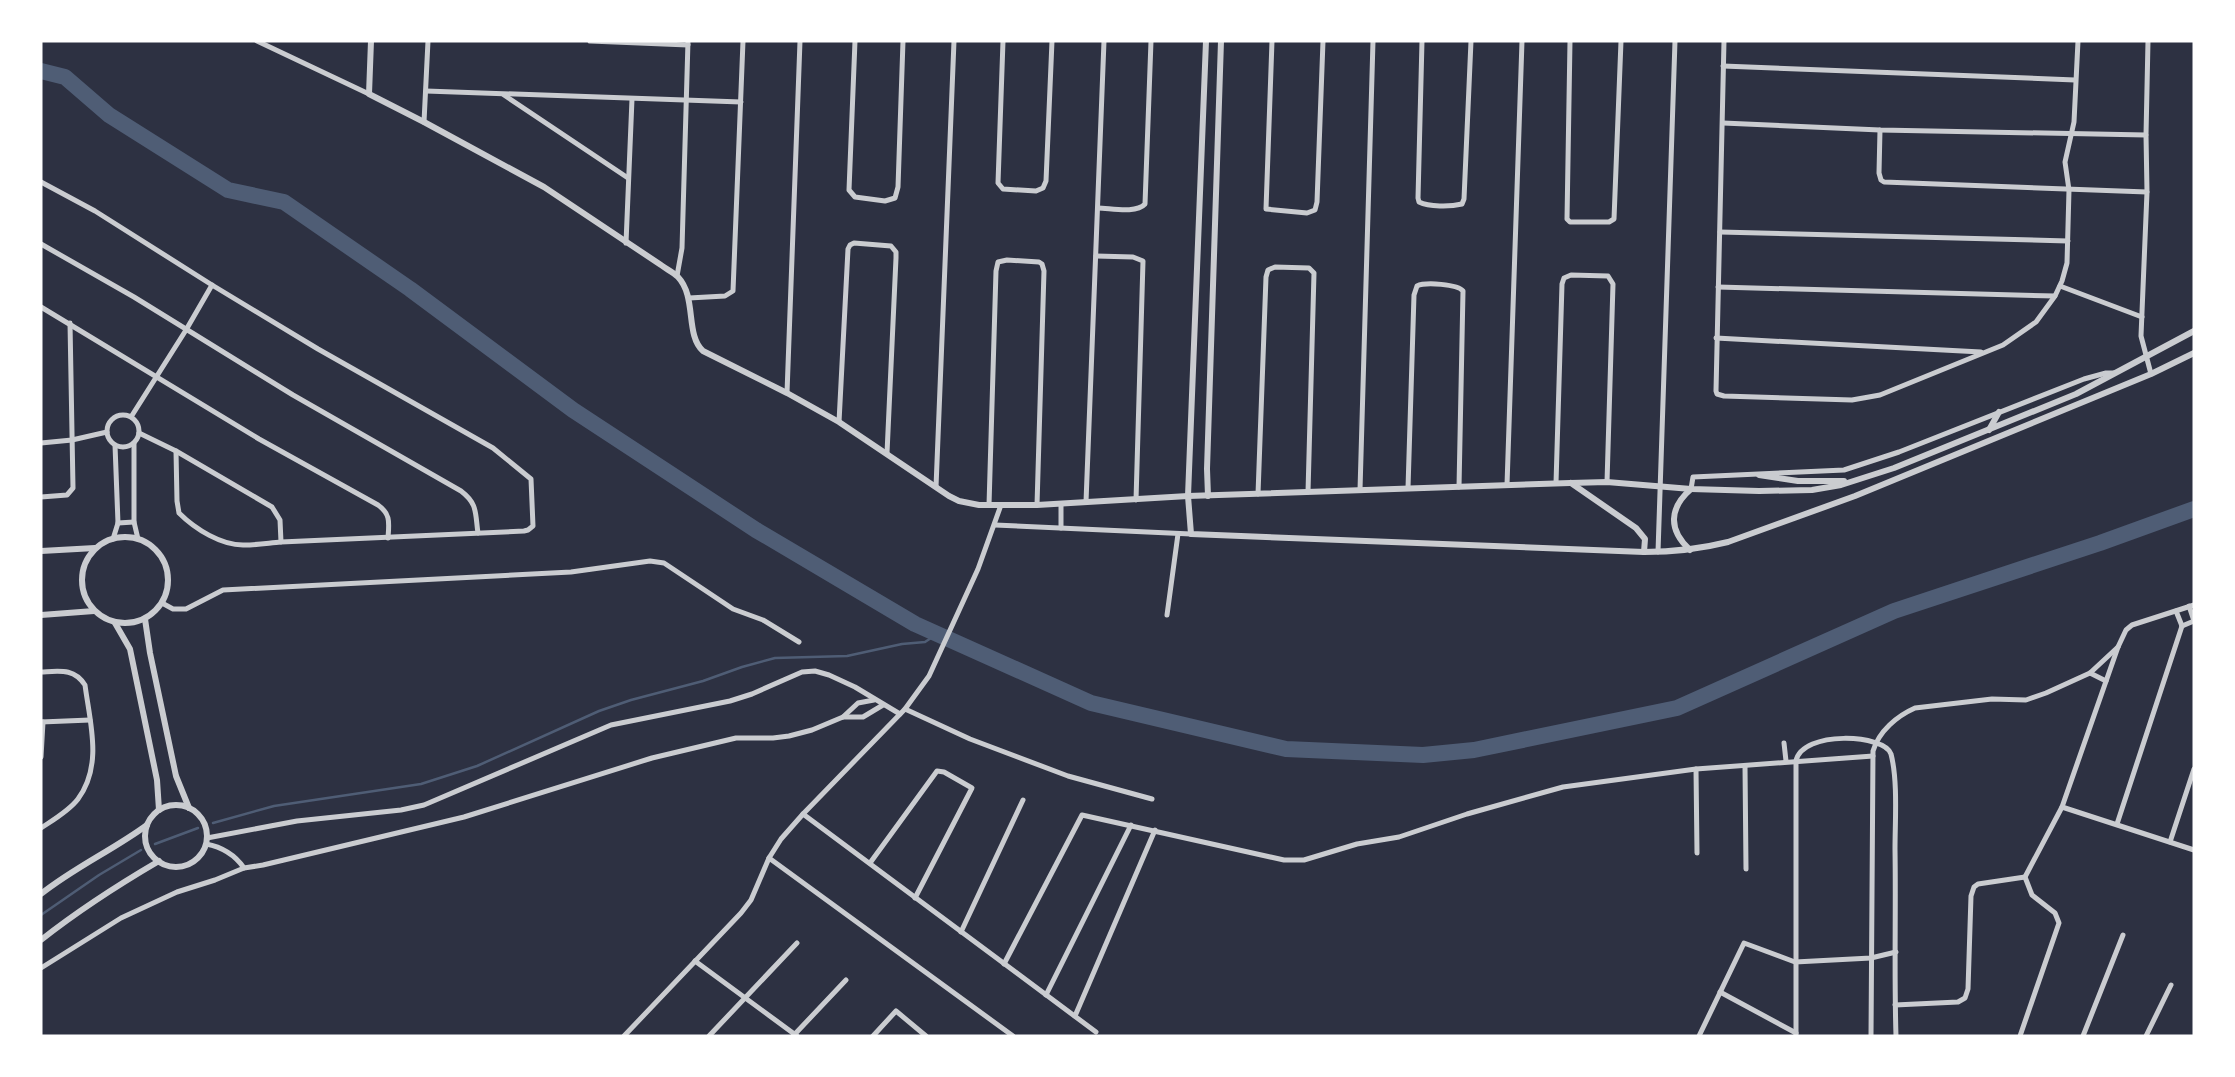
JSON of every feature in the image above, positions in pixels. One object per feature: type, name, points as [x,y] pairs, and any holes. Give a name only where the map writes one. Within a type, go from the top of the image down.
[{"type":"street","points":[[257,41],[369,94],[544,187],[678,276],[689,298],[698,347],[839,422],[887,452],[936,488],[959,501],[988,505],[1037,505],[1188,496],[1570,482],[1607,482],[1691,489],[1812,490],[1856,481],[1894,468],[2076,394],[2194,331]]},
{"type":"street","points":[[369,94],[371,41]]},
{"type":"street","points":[[424,122],[428,41]]},
{"type":"street","points":[[590,41],[688,43],[682,248],[678,276]]},
{"type":"street","points":[[689,298],[726,296],[730,294],[734,286],[743,41]]},
{"type":"street","points":[[787,393],[800,41]]},
{"type":"street","points":[[855,41],[850,194],[855,197],[885,201],[895,198],[898,187],[903,41]]},
{"type":"street","points":[[936,488],[954,41]]},
{"type":"street","points":[[1003,41],[999,186],[1009,190],[1041,190],[1045,186],[1046,181],[1052,41]]},
{"type":"street","points":[[1086,502],[1104,41]]},
{"type":"street","points":[[1098,208],[1142,208],[1147,197],[1151,41]]},
{"type":"street","points":[[1191,534],[1188,496],[1206,41]]},
{"type":"street","points":[[1208,496],[1207,459],[1221,41]]},
{"type":"street","points":[[1272,41],[1266,209],[1307,213],[1315,210],[1316,206],[1323,41]]},
{"type":"street","points":[[1360,490],[1373,41]]},
{"type":"street","points":[[1422,41],[1419,202],[1455,206],[1462,204],[1464,198],[1471,41]]},
{"type":"street","points":[[1507,485],[1522,41]]},
{"type":"street","points":[[1570,41],[1567,220],[1612,222],[1622,41]]},
{"type":"street","points":[[1658,552],[1658,486],[1675,41]]},
{"type":"street","points":[[1724,41],[1716,338],[1717,394],[1724,396],[1852,400],[1880,395],[2003,345],[2021,334],[2040,317],[2055,296],[2060,286],[2066,263],[2068,241],[2069,190],[2065,162],[2074,122],[2078,41]]},
{"type":"street","points":[[2148,41],[2146,135],[2148,192],[2142,342],[2151,374]]},
{"type":"street","points":[[1723,66],[2075,80]]},
{"type":"street","points":[[426,91],[741,102]]},
{"type":"street","points":[[503,94],[628,178]]},
{"type":"street","points":[[626,243],[632,99]]},
{"type":"street","points":[[1723,123],[1880,130],[2071,132],[2146,135]]},
{"type":"street","points":[[1880,130],[1879,173],[1881,180],[1884,182],[2148,192]]},
{"type":"street","points":[[41,182],[96,211],[212,285],[318,349],[493,448],[531,479],[533,526],[524,532],[281,542],[244,546],[232,544],[214,537],[185,520],[179,513],[176,451]]},
{"type":"street","points":[[1720,232],[2068,241]]},
{"type":"street","points":[[839,422],[847,254],[850,245],[859,243],[891,246],[896,252],[896,258],[887,452]]},
{"type":"street","points":[[41,244],[134,297],[302,400],[471,498],[478,533]]},
{"type":"street","points":[[1096,256],[1140,258],[1143,261],[1136,500]]},
{"type":"street","points":[[988,505],[996,271],[998,262],[1007,260],[1039,262],[1042,264],[1044,271],[1037,505]]},
{"type":"street","points":[[1258,494],[1266,277],[1268,270],[1275,267],[1309,268],[1314,273],[1308,492]]},
{"type":"street","points":[[1556,483],[1563,280],[1572,275],[1605,276],[1611,278],[1613,284],[1607,482]]},
{"type":"street","points":[[1408,488],[1414,295],[1417,286],[1424,284],[1459,287],[1462,288],[1464,295],[1459,487]]},
{"type":"street","points":[[131,417],[212,285]]},
{"type":"street","points":[[2060,286],[2142,317]]},
{"type":"street","points":[[1718,287],[2055,296]]},
{"type":"street","points":[[41,306],[259,439],[384,509],[389,518],[388,538]]},
{"type":"street","points":[[41,497],[67,495],[73,488],[70,323]]},
{"type":"street","points":[[1716,338],[1984,352]]},
{"type":"street","points":[[995,524],[1178,534],[1644,552],[1690,550],[1728,542],[1855,496],[2151,374],[2194,353]]},
{"type":"street","points":[[1690,550],[1677,536],[1674,518],[1680,501],[1691,489],[1692,477],[1844,470],[1899,452],[2084,379],[2106,373],[2114,373]]},
{"type":"street","points":[[1989,430],[1999,412]]},
{"type":"street","points":[[106,432],[109,423],[116,416],[131,417],[138,424],[139,433],[134,443],[134,522],[138,539]]},
{"type":"street","points":[[41,443],[72,440],[106,432]]},
{"type":"street","points":[[106,432],[115,445],[118,523],[113,539]]},
{"type":"street","points":[[139,433],[176,451],[272,507],[280,520],[281,542]]},
{"type":"street","points":[[115,445],[125,447],[134,443]]},
{"type":"street","points":[[1759,475],[1798,481],[1856,481]]},
{"type":"street","points":[[1570,482],[1636,528],[1645,540],[1644,552]]},
{"type":"street","points":[[1061,504],[1061,528]]},
{"type":"street","points":[[624,1036],[751,900],[769,858],[781,838],[905,709],[921,689],[934,667],[978,570],[1001,505]]},
{"type":"street","points":[[118,523],[134,522]]},
{"type":"street","points":[[1168,615],[1178,534]]},
{"type":"street","points":[[41,550],[95,548],[113,539],[130,537],[138,539],[158,552],[166,565],[168,588],[162,603],[145,619],[131,623],[115,623],[94,611],[85,598],[81,582],[84,566],[95,548]]},
{"type":"street","points":[[162,603],[178,610],[186,609],[223,590],[571,572],[650,561],[664,563],[733,609],[763,620],[800,642]]},
{"type":"street","points":[[2020,1036],[2059,923],[2055,913],[2032,895],[2025,877],[2062,807],[2122,637],[2132,625],[2139,621],[2192,606],[2194,621],[2182,626]]},
{"type":"street","points":[[41,615],[94,611]]},
{"type":"street","points":[[2117,824],[2182,626],[2176,611]]},
{"type":"street","points":[[145,619],[150,653],[176,776],[189,808]]},
{"type":"street","points":[[115,623],[130,649],[157,780],[159,810]]},
{"type":"street","points":[[1870,1036],[1873,756],[1876,742],[1882,733],[1905,712],[1916,708],[1992,699],[2026,700],[2090,673],[2118,647]]},
{"type":"street","points":[[207,841],[298,820],[424,805],[611,725],[730,701],[752,694],[802,672],[815,671],[829,675],[855,687],[900,714]]},
{"type":"street","points":[[41,672],[71,672],[80,677],[85,685],[93,757],[91,772],[77,800],[41,828]]},
{"type":"street","points":[[2090,673],[2106,681]]},
{"type":"street","points":[[41,968],[121,918],[177,892],[215,880],[244,868],[464,817],[652,758],[694,747],[736,738],[773,738],[812,730],[843,717],[858,703],[874,700]]},
{"type":"street","points":[[843,717],[863,717],[884,705]]},
{"type":"street","points":[[905,709],[970,739],[1068,776],[1152,799]]},
{"type":"street","points":[[41,757],[42,722],[90,720]]},
{"type":"street","points":[[1720,992],[1796,1034],[1796,761],[1801,750],[1816,742],[1838,739],[1876,742],[1885,746],[1890,753],[1895,798],[1896,1036]]},
{"type":"street","points":[[1784,743],[1786,761]]},
{"type":"street","points":[[1004,964],[1082,815],[1284,860],[1304,860],[1357,844],[1399,837],[1467,814],[1563,787],[1696,769],[1873,756]]},
{"type":"street","points":[[1745,766],[1746,869]]},
{"type":"street","points":[[1696,769],[1697,853]]},
{"type":"street","points":[[2170,842],[2194,769]]},
{"type":"street","points":[[870,863],[937,771],[944,772],[972,788],[915,898]]},
{"type":"street","points":[[961,932],[1023,800]]},
{"type":"street","points":[[41,894],[64,875],[127,840],[147,825],[159,810],[177,805],[189,808],[203,820],[207,841],[196,859],[185,865],[172,866],[159,861],[150,851],[146,839],[147,825]]},
{"type":"street","points":[[2062,807],[2194,850]]},
{"type":"street","points":[[803,814],[1096,1032]]},
{"type":"street","points":[[1046,995],[1131,825]]},
{"type":"street","points":[[1075,1016],[1155,830]]},
{"type":"street","points":[[207,841],[239,860],[244,868]]},
{"type":"street","points":[[769,858],[1013,1036]]},
{"type":"street","points":[[41,940],[74,914],[159,861]]},
{"type":"street","points":[[1895,1005],[1958,1002],[1966,998],[1968,989],[1971,896],[1974,887],[1978,884],[2025,877]]},
{"type":"street","points":[[2083,1036],[2123,935]]},
{"type":"street","points":[[708,1036],[797,942]]},
{"type":"street","points":[[1699,1036],[1744,943],[1795,962],[1871,958],[1896,952]]},
{"type":"street","points":[[695,961],[795,1035],[846,980]]},
{"type":"street","points":[[2146,1036],[2171,985]]},
{"type":"street","points":[[873,1036],[896,1011],[926,1036]]},
{"type":"waterway","points":[[41,71],[65,77],[109,115],[228,190],[284,202],[410,289],[573,410],[756,530],[915,624],[1091,703],[1286,749],[1423,755],[1474,750],[1677,708],[1894,611],[2100,543],[2194,509]]},
{"type":"waterway","points":[[213,823],[274,806],[421,784],[477,766],[599,711],[775,658],[847,656],[902,644],[925,642],[937,634]]},
{"type":"waterway","points":[[155,844],[198,828]]},
{"type":"waterway","points":[[41,915],[99,875],[141,850]]}]
